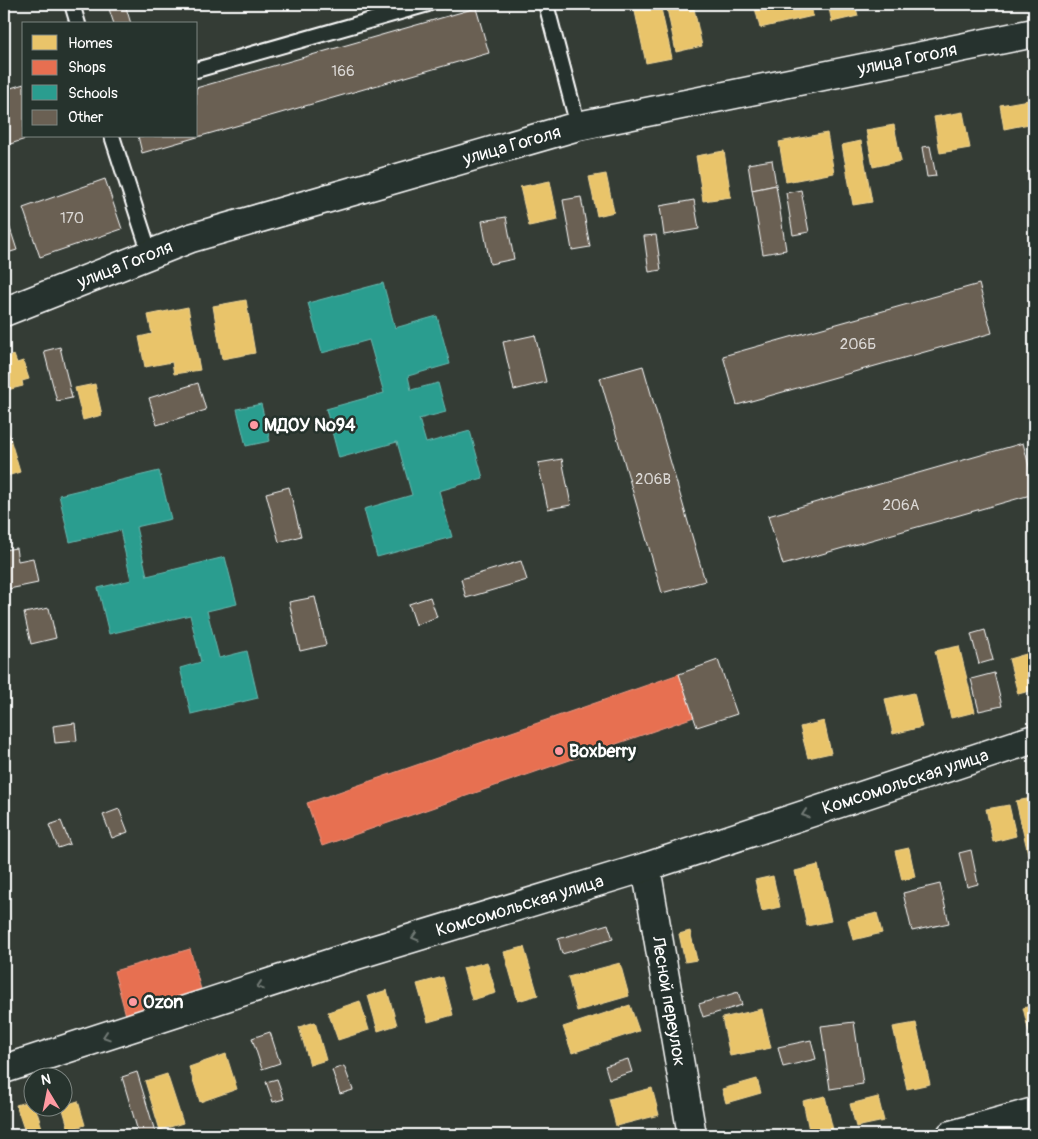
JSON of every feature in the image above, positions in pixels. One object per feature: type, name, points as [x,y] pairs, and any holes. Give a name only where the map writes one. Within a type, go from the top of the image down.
[{"type":"street","name":"улица Гоголя","points":[[4,312],[190,238],[578,126],[1034,33]]},
{"type":"street","name":"Комсомольская улица","points":[[4,1069],[340,960],[646,867],[1034,739]]},
{"type":"street","name":"Лесной переулок","points":[[646,867],[692,1135]]},
{"type":"street","points":[[951,1135],[1034,1112]]},
{"type":"lane","points":[[72,4],[77,22]]},
{"type":"lane","points":[[198,69],[428,4]]},
{"type":"lane","points":[[546,4],[578,126]]},
{"type":"lane","points":[[113,138],[150,254]]},
{"type":"building: Homes","points":[[646,4],[660,4],[672,58],[646,63],[634,7]]},
{"type":"building: Homes","points":[[666,4],[693,4],[702,46],[676,52]]},
{"type":"building: Homes","points":[[754,4],[811,4],[813,16],[760,28]]},
{"type":"building: Homes","points":[[828,4],[855,4],[858,16],[832,22]]},
{"type":"building: Homes","points":[[1034,99],[1034,123],[1004,129],[1000,105]]},
{"type":"building: Homes","points":[[963,112],[970,148],[940,153],[934,117]]},
{"type":"building: Homes","points":[[894,125],[901,161],[873,167],[866,130]]},
{"type":"building: Homes","points":[[827,133],[834,173],[786,182],[779,142]]},
{"type":"building: Homes","points":[[861,141],[872,202],[853,205],[842,145]]},
{"type":"building: Homes","points":[[724,151],[731,197],[703,201],[696,156]]},
{"type":"building: Homes","points":[[606,174],[614,212],[597,216],[589,177]]},
{"type":"building: Homes","points":[[550,181],[558,220],[529,226],[520,187]]},
{"type":"building: Homes","points":[[246,300],[255,353],[222,359],[213,306]]},
{"type":"building: Homes","points":[[188,307],[200,370],[174,374],[172,362],[145,367],[139,337],[152,334],[148,315]]},
{"type":"building: Homes","points":[[14,355],[17,363],[23,361],[29,379],[22,381],[23,386],[7,390],[4,380],[4,358]]},
{"type":"building: Homes","points":[[95,384],[102,415],[83,420],[75,388]]},
{"type":"building: Homes","points":[[4,418],[20,472],[4,477]]},
{"type":"building: Homes","points":[[959,646],[975,712],[951,718],[935,651]]},
{"type":"building: Homes","points":[[1033,652],[1034,690],[1018,694],[1009,659]]},
{"type":"building: Homes","points":[[914,693],[922,727],[893,734],[885,699]]},
{"type":"building: Homes","points":[[824,721],[831,753],[808,758],[800,727]]},
{"type":"building: Homes","points":[[1032,798],[1034,807],[1034,861],[1030,862],[1016,801]]},
{"type":"building: Homes","points":[[1009,805],[1016,836],[993,842],[986,809]]},
{"type":"building: Homes","points":[[909,848],[915,877],[902,880],[895,851]]},
{"type":"building: Homes","points":[[818,865],[831,921],[807,926],[795,871]]},
{"type":"building: Homes","points":[[773,876],[780,907],[762,911],[755,880]]},
{"type":"building: Homes","points":[[877,913],[882,933],[853,940],[848,920]]},
{"type":"building: Homes","points":[[690,931],[697,960],[685,962],[679,934]]},
{"type":"building: Homes","points":[[524,947],[538,995],[518,1001],[504,952]]},
{"type":"building: Homes","points":[[487,962],[496,993],[472,1000],[463,968]]},
{"type":"building: Homes","points":[[620,963],[629,996],[577,1011],[568,977]]},
{"type":"building: Homes","points":[[443,977],[453,1015],[428,1022],[417,984]]},
{"type":"building: Homes","points":[[387,990],[397,1025],[378,1031],[368,996]]},
{"type":"building: Homes","points":[[360,1001],[369,1030],[338,1040],[328,1012]]},
{"type":"building: Homes","points":[[630,1005],[639,1031],[572,1053],[563,1027]]},
{"type":"building: Homes","points":[[1034,1005],[1034,1052],[1023,1008]]},
{"type":"building: Homes","points":[[762,1009],[771,1048],[730,1056],[722,1018]]},
{"type":"building: Homes","points":[[315,1022],[326,1060],[310,1065],[299,1027]]},
{"type":"building: Homes","points":[[916,1023],[930,1084],[907,1089],[893,1027]]},
{"type":"building: Homes","points":[[226,1054],[237,1089],[200,1102],[189,1067]]},
{"type":"building: Homes","points":[[167,1074],[183,1123],[160,1130],[145,1081]]},
{"type":"building: Homes","points":[[757,1079],[761,1093],[726,1103],[722,1089]]},
{"type":"building: Homes","points":[[652,1088],[659,1115],[616,1126],[609,1099]]},
{"type":"building: Homes","points":[[825,1096],[833,1130],[810,1135],[803,1101]]},
{"type":"building: Homes","points":[[878,1097],[884,1121],[856,1127],[850,1104]]},
{"type":"building: Homes","points":[[78,1101],[85,1125],[69,1130],[65,1116],[72,1116],[72,1103]]},
{"type":"building: Homes","points":[[22,1103],[22,1116],[38,1116],[43,1131],[26,1135],[16,1105]]},
{"type":"building: Shops","points":[[679,674],[694,717],[322,846],[307,803]]},
{"type":"building: Shops","points":[[190,949],[203,997],[127,1019],[114,971]]},
{"type":"building: Schools","points":[[383,283],[395,328],[437,316],[450,364],[408,376],[411,390],[438,383],[446,412],[419,419],[426,443],[470,431],[483,478],[439,491],[452,537],[377,557],[364,509],[412,495],[397,442],[339,458],[326,409],[384,393],[369,340],[322,353],[308,303]]},
{"type":"building: Schools","name":"МДОУ №94","points":[[261,404],[270,441],[246,446],[237,409]]},
{"type":"building: Schools","points":[[159,471],[171,519],[136,527],[147,576],[225,557],[237,604],[207,611],[219,658],[247,651],[258,698],[191,714],[180,668],[201,662],[190,615],[109,634],[98,588],[131,580],[120,530],[70,542],[59,495]]},
{"type":"building: Other","points":[[125,4],[130,22],[113,22],[109,9]]},
{"type":"building: Other","points":[[476,8],[489,53],[198,137],[198,87]]},
{"type":"building: Other","points":[[22,85],[22,138],[29,138],[4,146],[4,90]]},
{"type":"building: Other","points":[[138,138],[194,138],[142,153]]},
{"type":"building: Other","points":[[930,146],[936,176],[927,177],[922,147]]},
{"type":"building: Other","points":[[772,160],[776,185],[752,190],[748,164]]},
{"type":"building: Other","points":[[105,179],[122,229],[40,257],[23,208]]},
{"type":"building: Other","points":[[776,185],[786,250],[763,254],[752,190]]},
{"type":"building: Other","points":[[801,190],[809,232],[793,235],[786,193]]},
{"type":"building: Other","points":[[581,197],[590,247],[572,250],[563,200]]},
{"type":"building: Other","points":[[694,200],[699,229],[664,235],[660,206]]},
{"type":"building: Other","points":[[6,216],[17,250],[4,254],[4,217]]},
{"type":"building: Other","points":[[506,217],[514,259],[490,264],[482,221]]},
{"type":"building: Other","points":[[656,235],[661,270],[649,272],[644,236]]},
{"type":"building: Other","points":[[979,284],[992,333],[737,405],[723,356]]},
{"type":"building: Other","points":[[535,335],[546,382],[514,390],[503,342]]},
{"type":"building: Other","points":[[60,347],[72,398],[57,401],[44,351]]},
{"type":"building: Other","points":[[643,366],[705,581],[662,593],[600,378]]},
{"type":"building: Other","points":[[198,383],[206,410],[157,425],[149,398]]},
{"type":"building: Other","points":[[1023,443],[1034,485],[1034,494],[783,565],[768,516]]},
{"type":"building: Other","points":[[562,459],[571,505],[548,509],[538,463]]},
{"type":"building: Other","points":[[289,487],[301,536],[279,542],[266,493]]},
{"type":"building: Other","points":[[16,548],[18,561],[33,558],[38,583],[4,590],[4,550]]},
{"type":"building: Other","points":[[521,561],[527,580],[466,598],[461,579]]},
{"type":"building: Other","points":[[315,597],[326,645],[300,651],[289,602]]},
{"type":"building: Other","points":[[430,597],[437,617],[416,625],[409,604]]},
{"type":"building: Other","points":[[49,608],[56,638],[31,644],[24,613]]},
{"type":"building: Other","points":[[985,630],[993,660],[979,664],[971,634]]},
{"type":"building: Other","points":[[718,660],[737,714],[697,727],[679,674]]},
{"type":"building: Other","points":[[994,673],[1002,706],[979,711],[971,679]]},
{"type":"building: Other","points":[[75,723],[77,741],[55,743],[53,726]]},
{"type":"building: Other","points":[[119,809],[128,832],[112,838],[103,815]]},
{"type":"building: Other","points":[[61,821],[70,844],[58,848],[49,825]]},
{"type":"building: Other","points":[[971,850],[978,884],[967,887],[959,853]]},
{"type":"building: Other","points":[[940,884],[949,923],[912,931],[903,893]]},
{"type":"building: Other","points":[[608,924],[613,939],[562,954],[558,939]]},
{"type":"building: Other","points":[[738,992],[742,1005],[703,1017],[699,1004]]},
{"type":"building: Other","points":[[854,1022],[863,1084],[830,1089],[821,1026]]},
{"type":"building: Other","points":[[270,1032],[280,1063],[262,1069],[252,1038]]},
{"type":"building: Other","points":[[811,1040],[816,1059],[783,1067],[778,1047]]},
{"type":"building: Other","points":[[628,1059],[632,1072],[609,1079],[605,1066]]},
{"type":"building: Other","points":[[344,1066],[353,1090],[340,1094],[332,1070]]},
{"type":"building: Other","points":[[137,1072],[156,1135],[139,1135],[122,1077]]},
{"type":"building: Other","points":[[277,1079],[284,1099],[273,1102],[266,1082]]},
{"type":"building: Other","points":[[16,1129],[18,1135],[4,1135],[4,1132]]},
{"type":"place","name":"МДОУ №94","points":[[254,425]]},
{"type":"place","name":"Boxberry","points":[[559,751]]},
{"type":"place","name":"Ozon","points":[[133,1002]]}]
